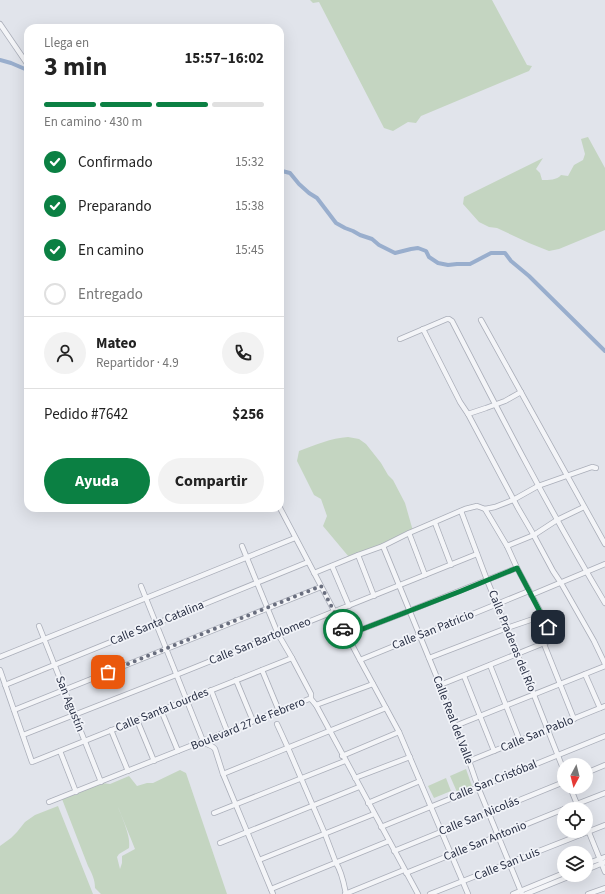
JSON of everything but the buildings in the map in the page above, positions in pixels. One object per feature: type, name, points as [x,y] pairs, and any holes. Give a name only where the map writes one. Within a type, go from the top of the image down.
[{"type":"street","points":[[0,24],[24,59]]},
{"type":"street","points":[[400,339],[447,319],[452,321],[538,486],[605,603]]},
{"type":"street","points":[[481,320],[605,544]]},
{"type":"street","points":[[423,329],[460,402],[468,414],[513,500],[594,641],[605,665],[455,726]]},
{"type":"street","points":[[468,414],[505,401],[521,392]]},
{"type":"street","points":[[314,573],[383,546],[408,533],[461,511],[477,506],[486,509],[494,507],[513,500],[538,486],[592,466],[596,468]]},
{"type":"street","points":[[507,546],[534,535],[557,520],[584,507]]},
{"type":"street","points":[[440,685],[544,644],[554,638],[507,546],[486,509]]},
{"type":"street","name":"Calle Praderas del Río","points":[[461,511],[487,580],[559,758]]},
{"type":"street","points":[[282,512],[399,732],[468,894]]},
{"type":"street","points":[[435,522],[451,565]]},
{"type":"street","points":[[408,533],[425,575]]},
{"type":"street","points":[[0,657],[296,538]]},
{"type":"street","points":[[242,546],[278,634],[311,694],[310,699],[316,706],[418,894]]},
{"type":"street","name":"Calle Real del Valle","points":[[383,546],[440,685],[478,787],[522,892]]},
{"type":"street","name":"Calle San Bartolomeo","points":[[23,735],[477,554]]},
{"type":"street","points":[[358,555],[374,596]]},
{"type":"street","name":"Calle Santa Catalina","points":[[5,685],[308,562]]},
{"type":"street","name":"Calle San Patricio","points":[[360,660],[497,604],[561,583],[605,564]]},
{"type":"street","points":[[332,566],[349,606]]},
{"type":"street","points":[[347,635],[517,568]]},
{"type":"street","points":[[141,586],[203,741],[205,744],[214,748],[223,774],[272,892],[389,841]]},
{"type":"street","points":[[14,710],[321,586]]},
{"type":"street","points":[[428,658],[542,616]]},
{"type":"street","name":"San Agustín","points":[[39,626],[101,782]]},
{"type":"street","points":[[544,644],[574,719]]},
{"type":"street","name":"Calle Santa Lourdes","points":[[23,735],[32,762],[292,658]]},
{"type":"street","points":[[490,665],[520,741]]},
{"type":"street","points":[[0,670],[23,735]]},
{"type":"street","points":[[262,670],[279,711]]},
{"type":"street","points":[[585,674],[600,708]]},
{"type":"street","points":[[464,676],[494,751]]},
{"type":"street","points":[[236,680],[254,721]]},
{"type":"street","points":[[316,706],[373,684]]},
{"type":"street","points":[[211,690],[227,731]]},
{"type":"street","name":"Boulevard 27 de Febrero","points":[[50,802],[310,699]]},
{"type":"street","name":"Calle San Pablo","points":[[469,761],[605,706]]},
{"type":"street","points":[[223,774],[386,708]]},
{"type":"street","points":[[161,710],[178,751]]},
{"type":"street","points":[[137,720],[154,761]]},
{"type":"street","points":[[277,724],[338,866],[344,883],[345,894]]},
{"type":"street","points":[[111,730],[128,771]]},
{"type":"street","points":[[342,756],[399,732]]},
{"type":"street","name":"Calle San Cristóbal","points":[[381,827],[605,736]]},
{"type":"street","points":[[60,751],[76,792]]},
{"type":"street","points":[[354,778],[410,757]]},
{"type":"street","points":[[214,813],[345,761]]},
{"type":"street","points":[[593,770],[605,765]]},
{"type":"street","points":[[368,803],[420,781]]},
{"type":"street","name":"Calle San Nicolás","points":[[394,850],[557,785]]},
{"type":"street","points":[[220,843],[360,787]]},
{"type":"street","name":"Calle San Antonio","points":[[582,802],[605,792]]},
{"type":"street","name":"Calle San Antonio","points":[[345,894],[452,855],[557,812]]},
{"type":"street","points":[[258,860],[374,814]]},
{"type":"street","name":"Calle San Luis","points":[[593,830],[605,825]]},
{"type":"street","name":"Calle San Luis","points":[[430,894],[572,838]]},
{"type":"street","points":[[592,838],[605,872]]},
{"type":"street","points":[[593,866],[602,862],[605,857]]},
{"type":"street","points":[[513,894],[522,892],[557,876]]},
{"type":"street","points":[[526,894],[557,881]]},
{"type":"street","points":[[588,894],[605,888]]},
{"type":"green space","points":[[310,0],[492,0],[527,65],[532,66],[529,71],[421,116],[416,123],[408,122],[393,131],[384,128],[319,2],[313,3]]},
{"type":"green space","points":[[588,137],[605,168],[605,230],[559,249],[549,251],[497,228],[489,227],[479,222],[463,204],[464,197],[543,158],[536,169],[540,173],[542,180],[555,179],[561,175],[568,176],[574,165],[583,160],[585,154],[581,139]]},
{"type":"green space","points":[[348,437],[359,439],[366,444],[393,480],[405,503],[413,531],[409,535],[349,557],[323,526],[327,516],[321,499],[314,495],[297,461],[299,451],[329,440]]},
{"type":"green space","points":[[466,769],[472,786],[457,792],[450,776]]},
{"type":"green space","points":[[180,770],[186,773],[227,894],[101,894],[95,888],[93,877],[62,799],[102,783],[110,784],[129,776],[137,786],[153,783]],"holes":[[[118,807],[135,849],[122,856],[120,869],[117,857],[129,848],[129,838]]]},
{"type":"green space","points":[[446,778],[451,791],[434,798],[428,786]]},
{"type":"green space","points":[[58,806],[93,894],[0,894],[0,846],[11,838],[25,822],[35,815]]},
{"type":"waterway","points":[[0,60],[24,69]]},
{"type":"waterway","points":[[284,172],[290,173],[299,184],[317,198],[336,223],[360,235],[372,239],[379,245],[395,253],[418,248],[426,251],[429,257],[438,263],[448,265],[470,264],[491,253],[505,253],[511,261],[529,276],[605,351]]},
{"type":"way so far","points":[[108,672],[321,586],[343,629]]},
{"type":"route","points":[[343,629],[347,635],[517,568],[548,627]]}]
